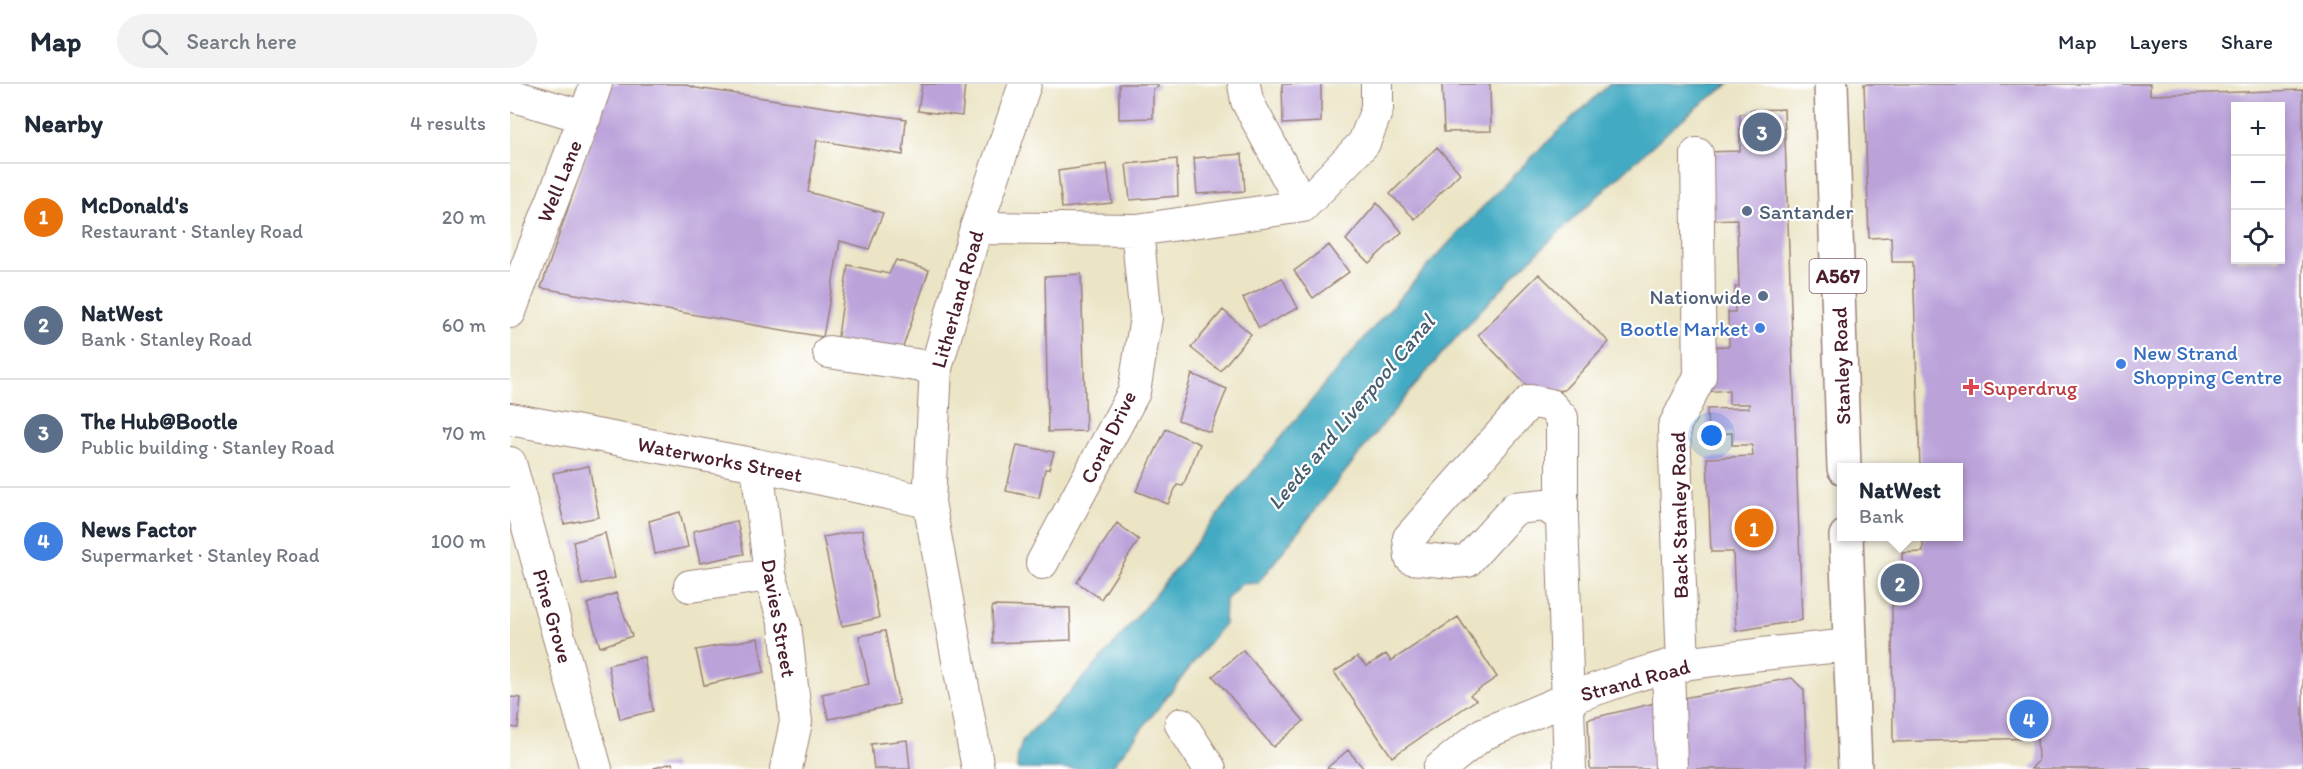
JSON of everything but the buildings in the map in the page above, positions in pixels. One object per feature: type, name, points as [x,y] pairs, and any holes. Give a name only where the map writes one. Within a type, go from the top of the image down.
[{"type":"main road","name":"Stanley Road","points":[[1831,84],[1844,463]]},
{"type":"main road","points":[[1846,541],[1855,769]]},
{"type":"street","name":"Well Lane","points":[[510,312],[520,249],[585,117],[596,84]]},
{"type":"street","name":"Litherland Road","points":[[977,763],[929,502],[936,368],[976,228],[1025,84]]},
{"type":"street","points":[[1244,84],[1247,101],[1304,206]]},
{"type":"street","points":[[976,228],[1137,230],[1304,206],[1364,143],[1377,109],[1377,84]]},
{"type":"street","points":[[510,96],[585,117]]},
{"type":"street","name":"Back Stanley Road","points":[[1671,769],[1676,666],[1674,427],[1700,376],[1697,153]]},
{"type":"street","name":"Coral Drive","points":[[1042,563],[1134,392],[1146,318],[1137,230]]},
{"type":"street","points":[[829,352],[936,368]]},
{"type":"street","points":[[1562,517],[1545,506],[1515,508],[1467,561],[1411,558],[1409,538],[1530,401],[1550,405],[1562,418],[1562,517],[1570,769]]},
{"type":"street","name":"Waterworks Street","points":[[510,419],[757,465],[929,502]]},
{"type":"street","name":"Pine Grove","points":[[510,463],[596,769]]},
{"type":"street","name":"Davies Street","points":[[757,465],[770,575],[785,626],[796,722],[786,769]]},
{"type":"street","points":[[690,586],[770,575]]},
{"type":"street","name":"Strand Road","points":[[1439,769],[1483,734],[1567,699],[1676,666],[1850,645]]},
{"type":"street","points":[[1181,724],[1210,769]]},
{"type":"water","name":"Leeds and Liverpool Canal","points":[[1610,84],[1730,84],[1699,106],[1654,144],[1513,277],[1452,342],[1395,409],[1258,583],[1241,584],[1225,601],[1224,624],[1110,769],[1017,769],[1018,754],[1023,740],[1117,641],[1290,426],[1377,324],[1513,176]]},
{"type":"place","name":"The Hub@Bootle","points":[[1762,132]]},
{"type":"place","name":"Santander","points":[[1747,211]]},
{"type":"place","name":"Nationwide","points":[[1763,296]]},
{"type":"place","name":"Bootle Market","points":[[1760,328]]},
{"type":"place","name":"New Strand Shopping Centre","points":[[2121,364]]},
{"type":"place","name":"Superdrug","points":[[1971,387]]},
{"type":"place","name":"McDonald's","points":[[1754,528]]},
{"type":"place","name":"NatWest","points":[[1900,583]]},
{"type":"place","name":"News Factor","points":[[2029,719]]}]
